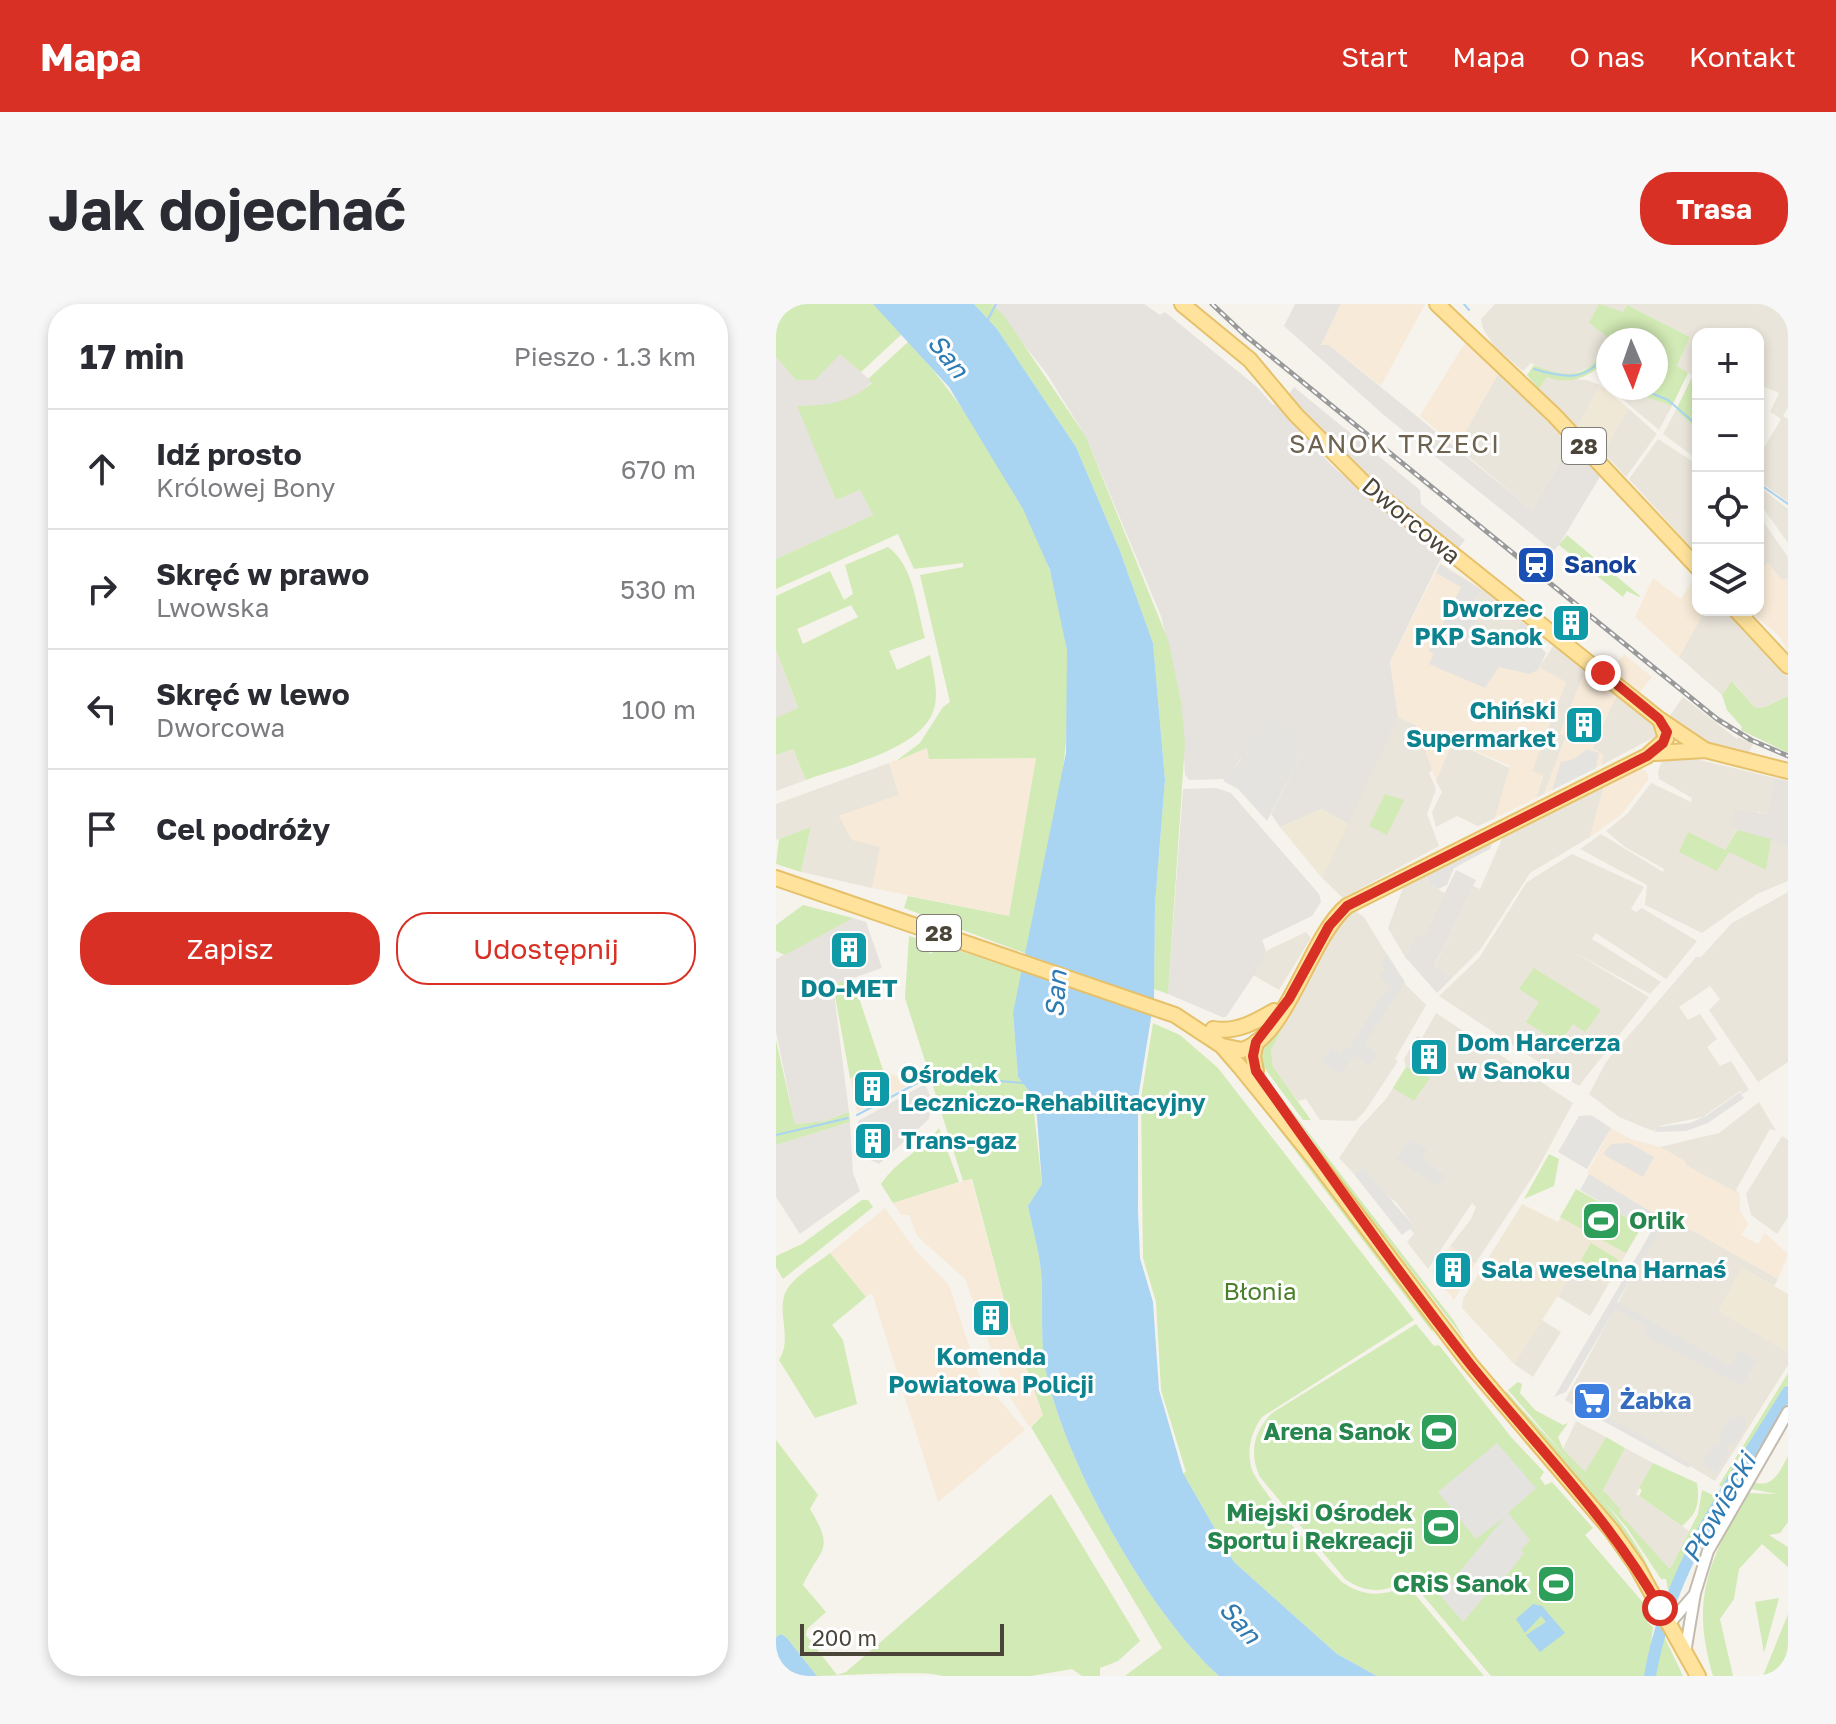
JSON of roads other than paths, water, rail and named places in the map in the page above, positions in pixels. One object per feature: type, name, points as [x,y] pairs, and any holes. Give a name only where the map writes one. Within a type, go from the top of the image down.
[{"type":"main road","name":"Dworcowa","points":[[1182,304],[1250,360],[1318,439],[1366,485],[1659,719],[1705,750]]},
{"type":"main road","name":"28","points":[[1437,304],[1554,415],[1692,562]]},
{"type":"main road","points":[[1742,616],[1788,666]]},
{"type":"main road","points":[[1647,756],[1666,739],[1667,732],[1659,719]]},
{"type":"main road","points":[[1238,1050],[1256,1042],[1277,1019],[1329,926],[1352,903],[1647,756],[1676,749],[1705,750],[1788,771]]},
{"type":"main road","name":"28","points":[[776,878],[1213,1029]]},
{"type":"main road","points":[[1238,1050],[1299,980]]},
{"type":"main road","points":[[1213,1029],[1226,1031],[1241,1027],[1274,1011]]},
{"type":"main road","name":"28","points":[[1172,1014],[1222,1046],[1238,1050]]},
{"type":"main road","points":[[1213,1029],[1238,1050],[1248,1069],[1470,1364],[1612,1531],[1675,1613],[1685,1653],[1698,1676]]},
{"type":"main road","points":[[1248,1069],[1256,1042]]},
{"type":"main road","points":[[1222,1046],[1248,1069]]},
{"type":"street","points":[[1685,1653],[1675,1613],[1695,1593],[1715,1537],[1788,1412]]},
{"type":"water","name":"San","points":[[873,304],[974,304],[997,329],[1076,447],[1120,551],[1153,643],[1165,780],[1155,904],[1154,1000],[1138,1098],[1140,1258],[1153,1302],[1159,1390],[1183,1473],[1234,1562],[1337,1654],[1377,1676],[1219,1676],[1192,1649],[1139,1578],[1092,1495],[1058,1413],[1045,1363],[1041,1272],[1028,1206],[1042,1184],[1037,1117],[1032,1095],[1018,1077],[1013,1013],[1066,753],[1067,650],[1050,570],[1023,509],[949,387]]},
{"type":"water","name":"CRiS Sanok","points":[[1533,1604],[1542,1606],[1565,1633],[1540,1652],[1526,1635],[1546,1622],[1541,1616],[1525,1633],[1516,1619]]},
{"type":"water","points":[[781,1634],[817,1676],[776,1676],[776,1637]]},
{"type":"waterway","points":[[987,321],[996,304]]},
{"type":"waterway","points":[[1464,304],[1469,310]]},
{"type":"waterway","points":[[1534,369],[1567,376],[1584,373],[1596,365]]},
{"type":"waterway","points":[[1668,400],[1692,421]]},
{"type":"waterway","points":[[1764,487],[1788,504]]},
{"type":"waterway","points":[[932,1076],[1024,1083]]},
{"type":"waterway","points":[[857,1115],[925,1079]]},
{"type":"waterway","points":[[776,1135],[848,1118]]},
{"type":"waterway","name":"Płowiecki","points":[[1650,1676],[1671,1599],[1687,1563],[1724,1494],[1788,1392]]},
{"type":"railway","points":[[1212,304],[1246,336],[1717,719],[1751,740],[1788,756]]},
{"type":"place","name":"Sanok","points":[[1536,565]]},
{"type":"place","name":"Dworzec PKP Sanok","points":[[1571,623]]},
{"type":"place","name":"Chiński Supermarket","points":[[1584,725]]},
{"type":"place","name":"DO-MET","points":[[849,950]]},
{"type":"place","name":"Dom Harcerza w Sanoku","points":[[1429,1057]]},
{"type":"place","name":"Ośrodek Leczniczo-Rehabilitacyjny","points":[[872,1089]]},
{"type":"place","name":"Trans-gaz","points":[[873,1141]]},
{"type":"place","name":"Orlik","points":[[1601,1221]]},
{"type":"place","name":"Sala weselna Harnaś","points":[[1453,1270]]},
{"type":"place","name":"Komenda Powiatowa Policji","points":[[991,1318]]},
{"type":"place","name":"Żabka","points":[[1592,1401]]},
{"type":"place","name":"Arena Sanok","points":[[1439,1432]]},
{"type":"place","name":"Miejski Ośrodek Sportu i Rekreacji","points":[[1441,1527]]},
{"type":"place","name":"CRiS Sanok","points":[[1556,1584]]},
{"type":"district","name":"SANOK TRZECI","points":[[1395,444]]},
{"type":"park label","name":"Błonia","points":[[1260,1292]]}]
